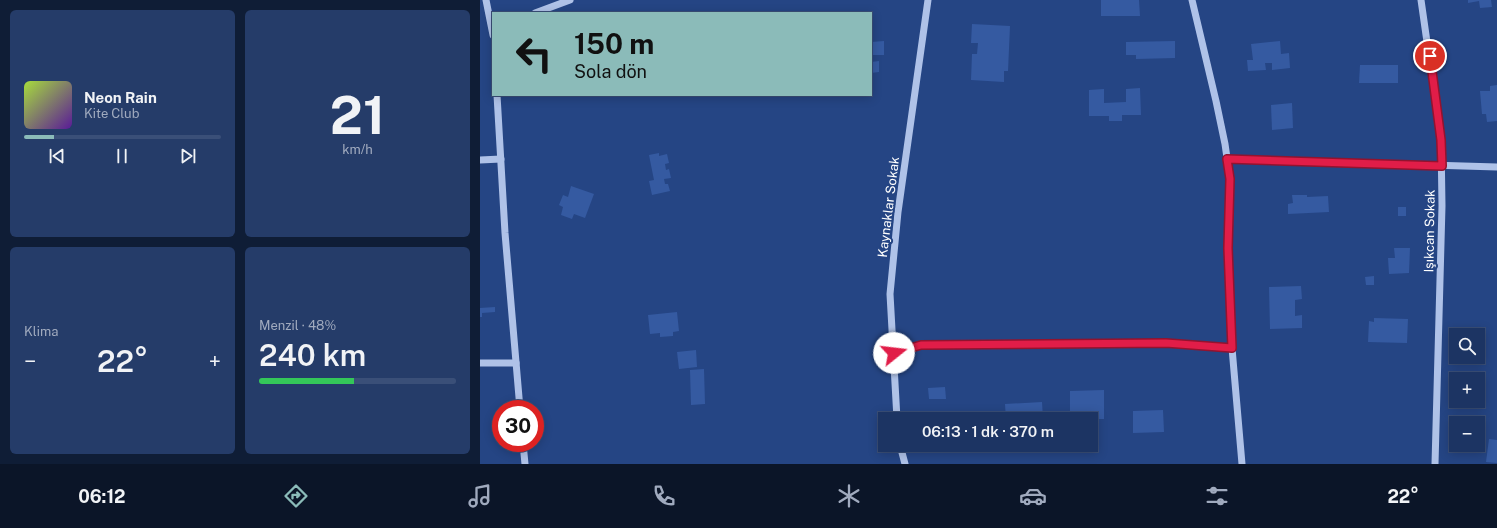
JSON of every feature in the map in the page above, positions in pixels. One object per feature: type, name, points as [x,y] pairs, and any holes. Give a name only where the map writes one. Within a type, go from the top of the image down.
[{"type":"street","points":[[486,0],[492,30]]},
{"type":"street","points":[[538,12],[570,0]]},
{"type":"street","name":"Kaynaklar Sokak","points":[[897,412],[890,294],[898,212],[928,0]]},
{"type":"street","points":[[1192,0],[1216,101],[1230,179],[1228,248],[1232,348],[1242,464]]},
{"type":"street","name":"Işıkcan Sokak","points":[[1421,0],[1441,140],[1442,166],[1435,464]]},
{"type":"street","points":[[497,96],[519,400]]},
{"type":"street","points":[[480,160],[501,159]]},
{"type":"street","points":[[1227,159],[1497,167]]},
{"type":"street","points":[[894,353],[921,345],[1166,343],[1232,348]]},
{"type":"street","points":[[480,363],[516,363]]},
{"type":"street","points":[[524,452],[526,464]]},
{"type":"street","points":[[902,452],[905,464]]},
{"type":"building","points":[[1101,0],[1139,0],[1140,16],[1101,16]]},
{"type":"building","points":[[1468,0],[1491,0],[1492,7],[1480,8],[1479,1],[1468,3]]},
{"type":"building","points":[[972,24],[1010,26],[1008,71],[1004,71],[1004,82],[971,80],[972,54],[977,54],[978,43],[971,43]]},
{"type":"building","points":[[884,41],[884,55],[872,55],[872,42]]},
{"type":"building","points":[[1175,41],[1175,58],[1136,59],[1136,55],[1126,55],[1126,42]]},
{"type":"building","points":[[1280,41],[1281,54],[1289,53],[1290,68],[1272,70],[1272,63],[1265,63],[1266,70],[1248,71],[1247,60],[1253,60],[1251,44]]},
{"type":"building","points":[[879,61],[879,72],[872,73],[872,62]]},
{"type":"building","points":[[1360,65],[1398,65],[1398,83],[1359,83]]},
{"type":"building","points":[[1497,85],[1497,121],[1487,122],[1486,114],[1482,114],[1480,91],[1490,91],[1490,86]]},
{"type":"building","points":[[1140,88],[1141,115],[1122,115],[1122,121],[1109,121],[1109,116],[1089,116],[1089,90],[1104,89],[1104,103],[1126,102],[1126,89]]},
{"type":"building","points":[[1292,103],[1293,128],[1272,130],[1271,105]]},
{"type":"building","points":[[659,153],[659,156],[667,154],[669,163],[665,164],[666,170],[669,169],[671,178],[664,179],[665,184],[668,184],[670,191],[652,195],[649,181],[654,180],[649,155]]},
{"type":"building","points":[[571,186],[594,194],[585,218],[574,214],[572,219],[561,215],[563,207],[559,205],[563,195],[568,197]]},
{"type":"building","points":[[1292,195],[1307,195],[1307,197],[1328,196],[1329,212],[1288,214],[1288,204],[1293,203]]},
{"type":"building","points":[[1398,207],[1406,207],[1406,216],[1398,216]]},
{"type":"building","points":[[1394,248],[1410,248],[1409,273],[1389,274],[1388,258],[1395,258]]},
{"type":"building","points":[[1374,276],[1374,285],[1366,285],[1365,277]]},
{"type":"building","points":[[1301,286],[1302,299],[1295,300],[1295,316],[1302,315],[1302,328],[1270,329],[1269,287]]},
{"type":"building","points":[[495,307],[495,312],[482,313],[482,317],[480,317],[480,308]]},
{"type":"building","points":[[677,312],[679,331],[673,332],[673,336],[660,337],[660,333],[650,334],[648,315]]},
{"type":"building","points":[[1374,318],[1408,319],[1407,343],[1368,342],[1369,321],[1374,322]]},
{"type":"building","points":[[696,350],[697,367],[679,369],[677,352]]},
{"type":"building","points":[[704,369],[705,404],[691,405],[690,370]]},
{"type":"building","points":[[945,387],[946,399],[929,399],[928,388]]},
{"type":"building","points":[[1104,390],[1104,419],[1098,419],[1098,412],[1070,412],[1070,391]]},
{"type":"building","points":[[1042,402],[1043,412],[1006,412],[1005,404]]},
{"type":"building","points":[[1163,410],[1164,432],[1133,433],[1133,411]]},
{"type":"building","points":[[1489,439],[1497,440],[1497,463],[1486,462]]},
{"type":"route","points":[[894,353],[921,345],[1166,343],[1232,348],[1228,248],[1230,179],[1227,159],[1442,166],[1441,140],[1430,56]]}]
